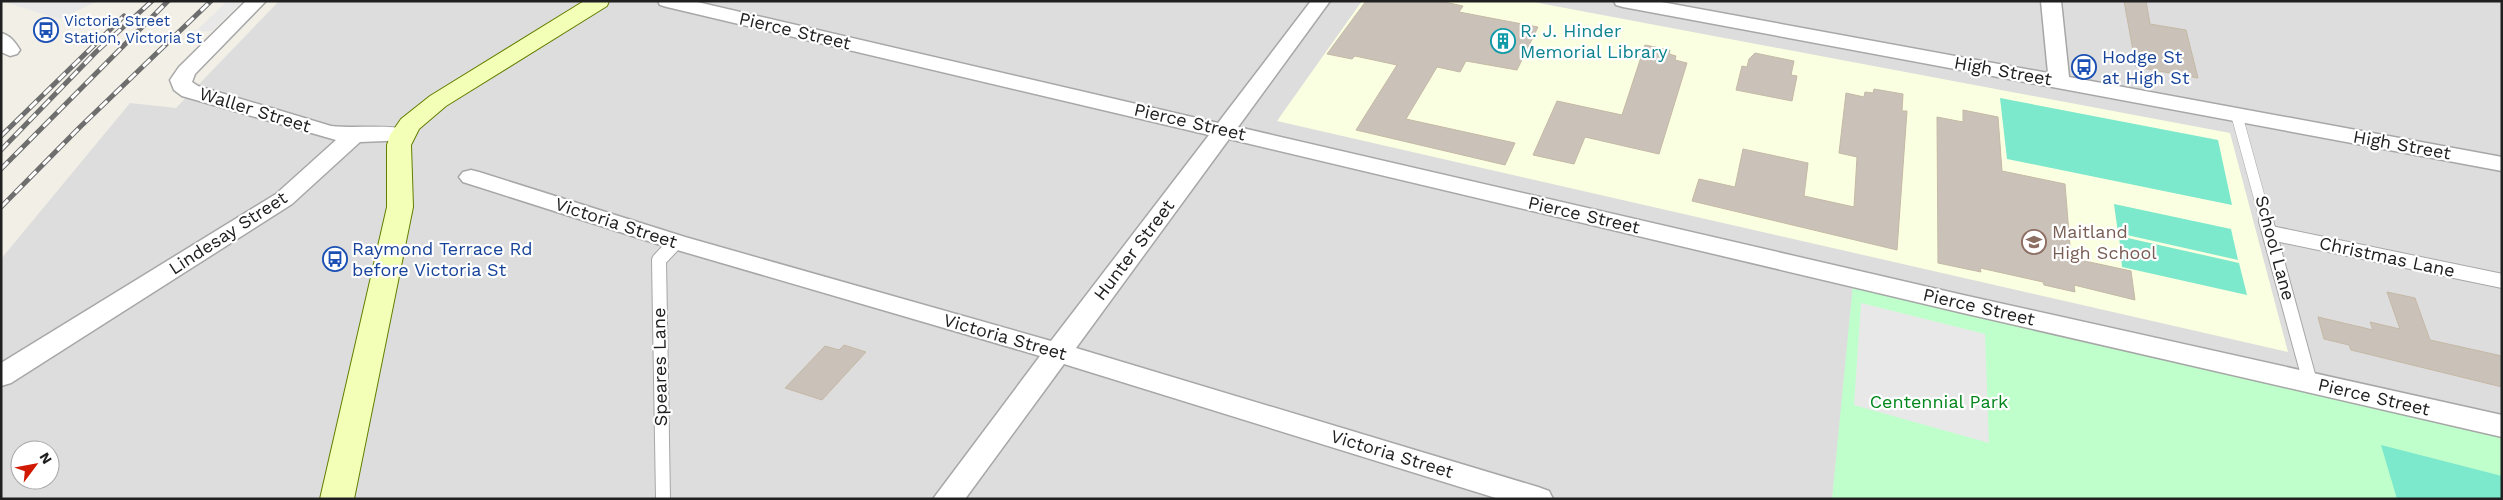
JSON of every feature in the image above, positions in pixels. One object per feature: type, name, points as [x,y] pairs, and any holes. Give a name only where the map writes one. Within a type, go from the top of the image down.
[{"type":"main road","points":[[337,499],[400,207],[399,145],[402,135],[418,116],[438,101],[599,1]]},
{"type":"street","name":"Waller Street","points":[[257,1],[186,71],[182,85],[190,91],[316,128],[354,135]]},
{"type":"street","name":"Pierce Street","points":[[667,1],[1226,130],[1973,306],[2502,426]]},
{"type":"street","name":"Hunter Street","points":[[948,499],[1321,1]]},
{"type":"street","name":"High Street","points":[[1623,1],[2502,164]]},
{"type":"street","points":[[2051,1],[2059,82]]},
{"type":"street","points":[[354,135],[402,135]]},
{"type":"street","name":"Lindesay Street","points":[[1,376],[284,199],[354,135]]},
{"type":"street","name":"Victoria Street","points":[[471,177],[676,242],[1057,352],[1538,499]]},
{"type":"lane","name":"School Lane","points":[[2237,116],[2271,233],[2310,382]]},
{"type":"lane","name":"Christmas Lane","points":[[2271,233],[2502,281]]},
{"type":"lane","name":"Speares Lane","points":[[663,499],[659,260],[676,242]]},
{"type":"shaded area","points":[[1,1],[98,1],[59,19]]},
{"type":"shaded area","points":[[227,1],[243,1],[212,31],[195,32]]},
{"type":"shaded area","points":[[279,1],[2502,1],[2502,499],[1,499],[1,259],[130,103],[176,108]]},
{"type":"shaded area","name":"Maitland High School","points":[[1362,1],[1528,1],[2230,133],[2288,352],[1277,121]]},
{"type":"shaded area","points":[[1861,303],[1985,334],[1989,443],[1854,405]]},
{"type":"green space","points":[[2000,98],[2218,140],[2232,205],[2007,159]]},
{"type":"green space","points":[[2114,204],[2231,229],[2238,260],[2118,233]]},
{"type":"green space","points":[[2119,236],[2239,263],[2247,295],[2122,267]]},
{"type":"green space","name":"Centennial Park","points":[[1853,284],[2502,435],[2502,499],[1832,499]]},
{"type":"green space","points":[[2381,445],[2502,476],[2502,499],[2397,499]]},
{"type":"building","points":[[1366,1],[1440,1],[1463,6],[1459,12],[1538,27],[1517,70],[1466,61],[1460,72],[1437,67],[1406,119],[1515,143],[1505,165],[1356,130],[1397,65],[1355,56],[1352,59],[1327,54]]},
{"type":"building","points":[[2124,1],[2146,1],[2150,24],[2186,30],[2198,78],[2136,67]]},
{"type":"building","points":[[1645,45],[1670,50],[1669,54],[1676,56],[1675,60],[1687,63],[1659,154],[1585,137],[1574,164],[1533,155],[1557,101],[1622,115]]},
{"type":"building","points":[[1755,53],[1794,61],[1791,75],[1797,76],[1792,101],[1736,90],[1742,66],[1747,67],[1749,59]]},
{"type":"building","points":[[1874,89],[1903,94],[1902,111],[1907,111],[1897,250],[1692,201],[1699,179],[1735,187],[1743,149],[1808,163],[1804,196],[1854,207],[1857,157],[1839,153],[1846,93],[1864,97],[1865,92],[1873,93]]},
{"type":"building","points":[[1963,110],[1998,117],[2002,171],[2065,184],[2071,258],[2131,271],[2135,300],[2074,285],[2075,292],[2044,285],[2043,282],[1980,268],[1981,272],[1938,263],[1937,117],[1963,122]]},
{"type":"building","points":[[2387,292],[2415,298],[2430,340],[2502,356],[2502,387],[2351,350],[2349,345],[2324,339],[2318,317],[2373,330],[2370,322],[2400,329]]},
{"type":"building","points":[[844,345],[866,352],[822,400],[785,388],[825,346],[839,350]]},
{"type":"railway","points":[[1,150],[96,52],[152,1]]},
{"type":"railway","points":[[1,169],[168,1]]},
{"type":"railway","points":[[1,207],[80,127],[211,1]]},
{"type":"railway","points":[[1,136],[124,16]]},
{"type":"place","name":"Victoria Street Station, Victoria St","points":[[46,30]]},
{"type":"place","name":"R. J. Hinder Memorial Library","points":[[1503,41]]},
{"type":"place","name":"Hodge St at High St","points":[[2084,67]]},
{"type":"place","name":"Maitland High School","points":[[2034,242]]},
{"type":"place","name":"Raymond Terrace Rd before Victoria St","points":[[335,259]]}]
